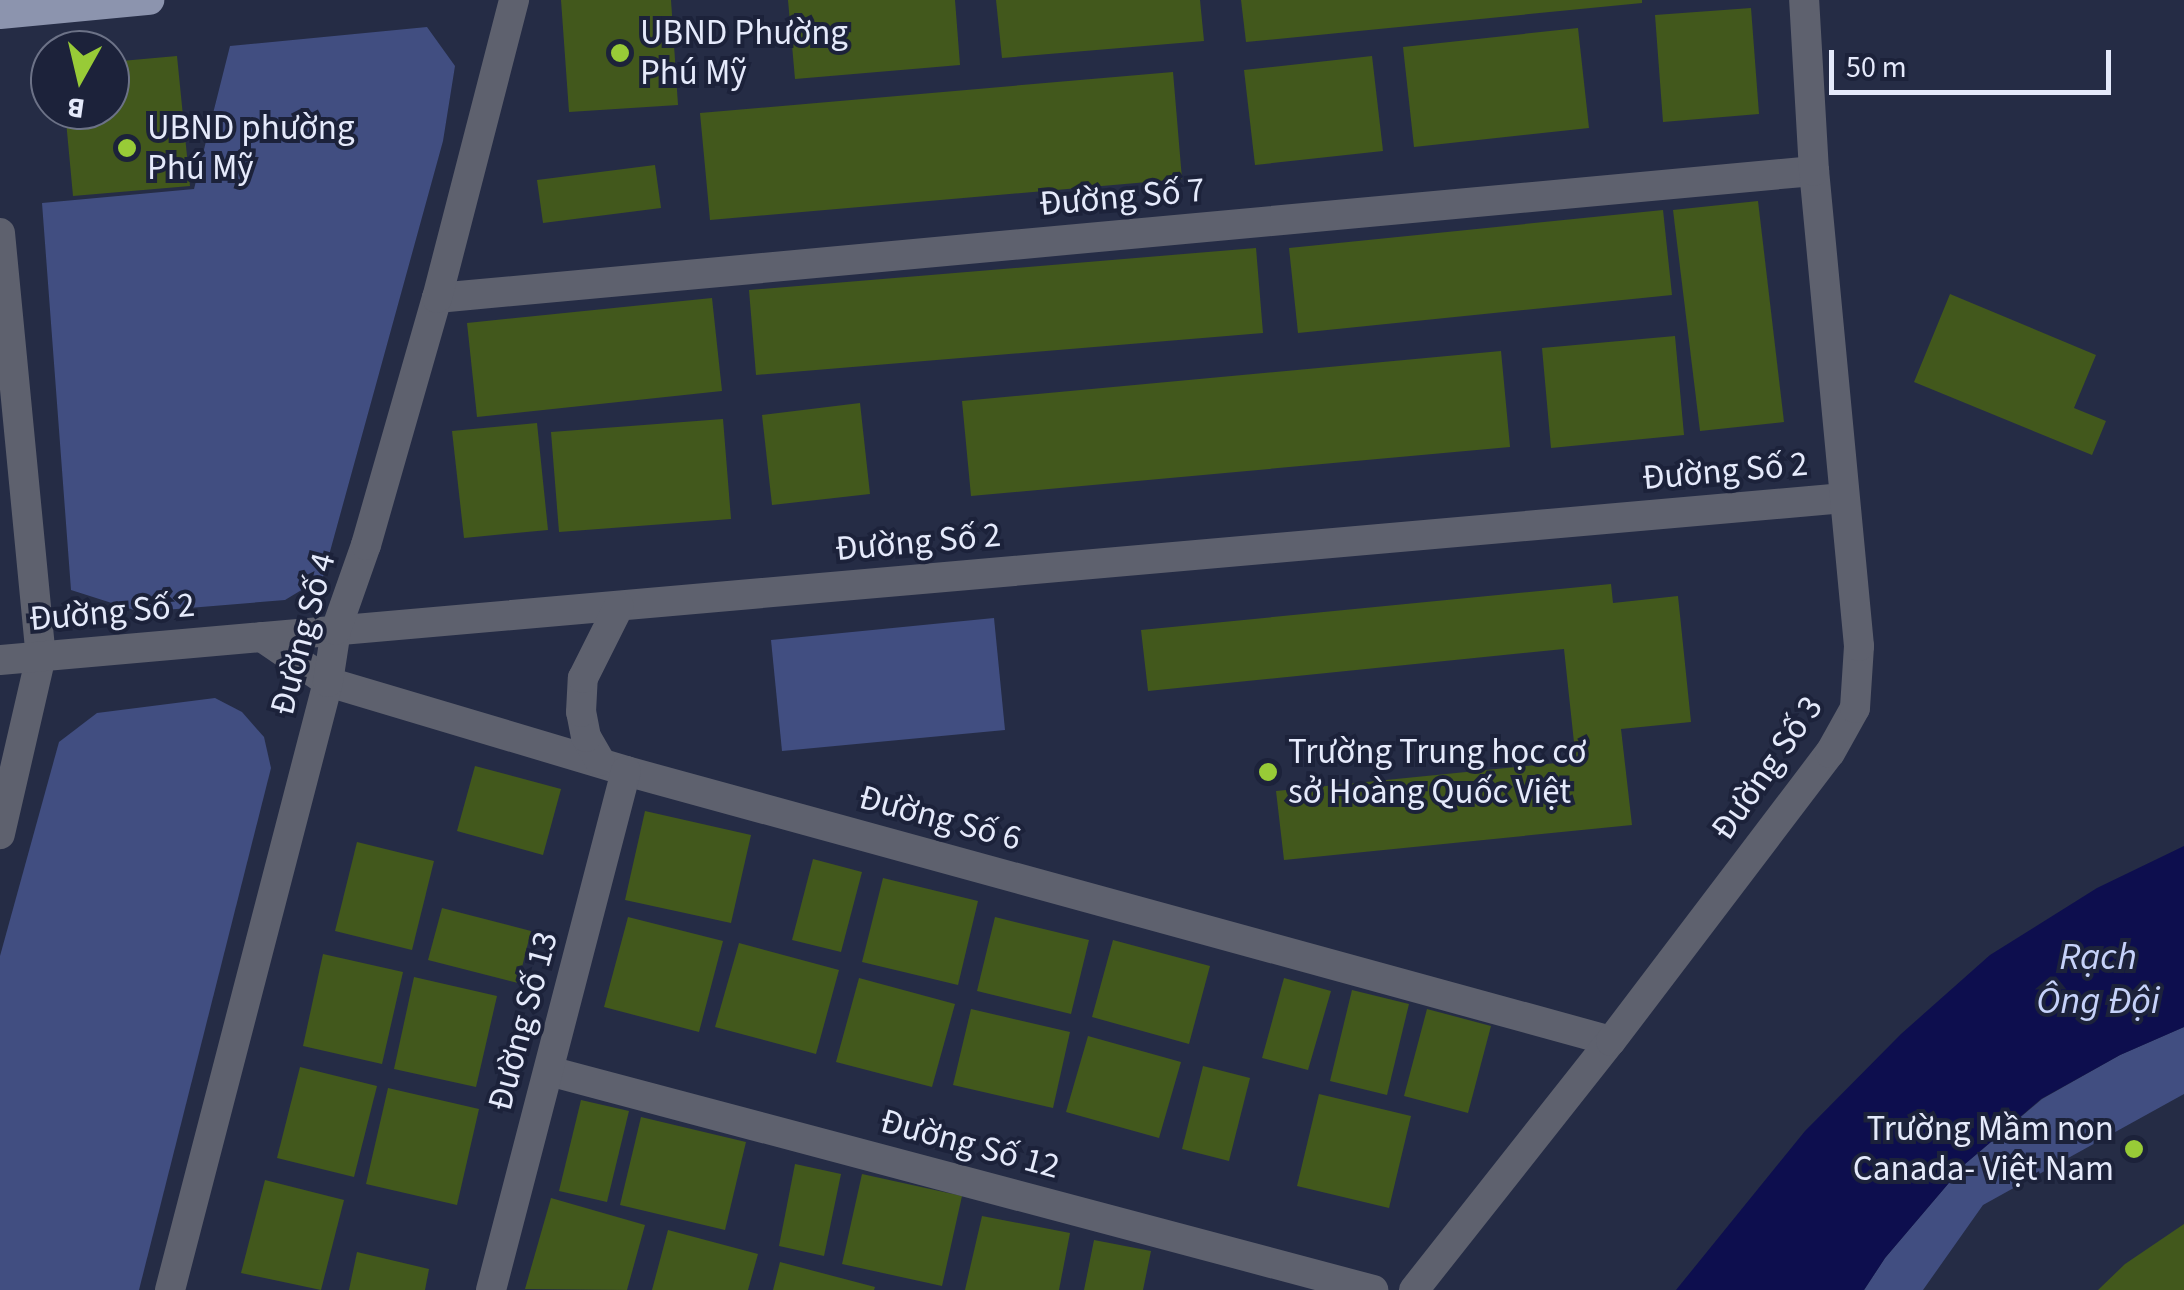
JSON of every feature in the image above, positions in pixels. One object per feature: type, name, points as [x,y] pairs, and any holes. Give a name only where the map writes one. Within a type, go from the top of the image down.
[{"type":"main road","points":[[0,14],[149,0]]},
{"type":"street","name":"Đường Số 4","points":[[170,1290],[328,682],[336,630],[366,546],[437,298],[514,0]]},
{"type":"street","name":"Đường Số 3","points":[[1414,1290],[1611,1042],[1830,753],[1856,708],[1859,646],[1814,171],[1804,0]]},
{"type":"street","name":"Đường Số 7","points":[[437,298],[1814,171]]},
{"type":"street","points":[[0,234],[4,346],[41,656],[0,834]]},
{"type":"street","name":"Đường Số 2","points":[[0,660],[1844,498]]},
{"type":"street","points":[[613,766],[586,737],[581,712],[583,678],[619,606]]},
{"type":"street","name":"Đường Số 6","points":[[262,636],[328,682],[613,766],[1611,1042]]},
{"type":"street","name":"Đường Số 13","points":[[492,1290],[548,1071],[613,766]]},
{"type":"street","name":"Đường Số 12","points":[[548,1071],[1373,1290]]},
{"type":"shaded area","points":[[427,27],[455,66],[443,141],[323,577],[285,600],[140,612],[71,590],[42,203],[194,189],[230,46]]},
{"type":"shaded area","points":[[994,618],[1005,730],[782,751],[771,640]]},
{"type":"shaded area","points":[[215,698],[242,712],[264,737],[271,768],[139,1290],[0,1290],[0,956],[59,742],[97,713]]},
{"type":"shaded area","points":[[2184,1027],[2184,1094],[1983,1205],[1923,1290],[1864,1290],[1885,1258],[1965,1164],[2042,1099],[2120,1055]]},
{"type":"water","name":"Rạch Ông Đội","points":[[2184,846],[2184,1027],[2120,1055],[2041,1099],[1965,1164],[1885,1258],[1864,1290],[1676,1290],[1805,1131],[1901,1034],[1990,955],[2097,888]]},
{"type":"building","name":"UBND Phường Phú Mỹ","points":[[561,0],[671,0],[678,105],[569,112]]},
{"type":"building","points":[[788,0],[955,0],[960,65],[795,79]]},
{"type":"building","points":[[996,0],[1200,0],[1204,41],[1002,58]]},
{"type":"building","points":[[1241,0],[1642,0],[1642,3],[1246,42]]},
{"type":"building","points":[[1751,8],[1759,114],[1663,122],[1655,15]]},
{"type":"building","points":[[1578,28],[1589,128],[1414,147],[1403,47]]},
{"type":"building","name":"UBND phường Phú Mỹ","points":[[177,56],[190,186],[73,196],[67,130],[130,130],[130,60]]},
{"type":"building","points":[[1372,56],[1383,151],[1255,165],[1244,70]]},
{"type":"building","points":[[1173,72],[1182,179],[710,220],[700,113]]},
{"type":"building","points":[[655,165],[661,208],[543,223],[537,180]]},
{"type":"building","points":[[1758,201],[1784,422],[1700,431],[1673,210]]},
{"type":"building","points":[[1663,210],[1672,295],[1298,333],[1289,248]]},
{"type":"building","points":[[1256,248],[1263,333],[756,375],[749,290]]},
{"type":"building","points":[[1950,294],[2096,355],[2074,408],[2106,421],[2092,455],[1914,382]]},
{"type":"building","points":[[712,298],[722,391],[477,417],[467,323]]},
{"type":"building","points":[[1675,336],[1684,435],[1551,448],[1542,348]]},
{"type":"building","points":[[1501,351],[1510,447],[971,496],[962,401]]},
{"type":"building","points":[[860,403],[870,494],[772,505],[762,415]]},
{"type":"building","points":[[723,419],[731,519],[559,532],[551,432]]},
{"type":"building","points":[[537,423],[548,530],[464,538],[452,431]]},
{"type":"building","points":[[1611,584],[1613,603],[1678,596],[1691,722],[1621,729],[1632,825],[1284,860],[1276,791],[1576,761],[1564,649],[1148,691],[1141,630]]},
{"type":"building","points":[[475,766],[561,789],[543,855],[457,831]]},
{"type":"building","points":[[645,811],[751,835],[731,923],[625,900]]},
{"type":"building","points":[[357,842],[434,861],[412,950],[335,931]]},
{"type":"building","points":[[813,859],[862,872],[841,952],[792,940]]},
{"type":"building","points":[[883,878],[978,901],[958,985],[862,962]]},
{"type":"building","points":[[442,908],[531,931],[518,983],[428,960]]},
{"type":"building","points":[[628,917],[723,941],[699,1032],[604,1007]]},
{"type":"building","points":[[995,917],[1089,940],[1071,1014],[977,991]]},
{"type":"building","points":[[1113,940],[1210,966],[1189,1044],[1092,1017]]},
{"type":"building","points":[[739,943],[839,970],[816,1054],[715,1027]]},
{"type":"building","points":[[323,954],[403,972],[382,1064],[303,1046]]},
{"type":"building","points":[[414,977],[497,996],[476,1087],[394,1069]]},
{"type":"building","points":[[859,978],[955,1004],[932,1087],[836,1062]]},
{"type":"building","points":[[1284,978],[1331,991],[1308,1070],[1262,1058]]},
{"type":"building","points":[[1352,990],[1409,1004],[1387,1095],[1330,1081]]},
{"type":"building","points":[[971,1009],[1070,1032],[1053,1108],[953,1085]]},
{"type":"building","points":[[1427,1009],[1491,1026],[1468,1113],[1404,1096]]},
{"type":"building","points":[[1088,1036],[1181,1062],[1159,1138],[1066,1112]]},
{"type":"building","points":[[1203,1066],[1250,1078],[1229,1161],[1182,1149]]},
{"type":"building","points":[[300,1067],[377,1086],[354,1177],[277,1158]]},
{"type":"building","points":[[388,1088],[479,1109],[457,1205],[366,1184]]},
{"type":"building","points":[[1319,1094],[1411,1116],[1389,1208],[1297,1186]]},
{"type":"building","points":[[581,1100],[629,1111],[607,1202],[559,1191]]},
{"type":"building","points":[[641,1117],[746,1142],[725,1230],[620,1205]]},
{"type":"building","points":[[795,1164],[841,1174],[824,1256],[779,1246]]},
{"type":"building","points":[[862,1174],[962,1196],[942,1286],[842,1264]]},
{"type":"building","points":[[265,1180],[344,1200],[321,1290],[241,1273]]},
{"type":"building","points":[[551,1198],[645,1225],[627,1290],[525,1289]]},
{"type":"building","points":[[982,1216],[1070,1233],[1059,1290],[965,1290]]},
{"type":"building","points":[[2184,1224],[2184,1290],[2098,1290],[2125,1264]]},
{"type":"building","points":[[668,1230],[758,1254],[748,1290],[652,1290]]},
{"type":"building","points":[[1094,1240],[1151,1251],[1143,1290],[1084,1290]]},
{"type":"building","points":[[357,1252],[429,1269],[425,1290],[349,1290]]},
{"type":"building","points":[[780,1262],[875,1287],[773,1290]]},
{"type":"place","name":"UBND Phường Phú Mỹ","points":[[620,53]]},
{"type":"place","name":"UBND phường Phú Mỹ","points":[[127,148]]},
{"type":"place","name":"Trường Trung học cơ sở Hoàng Quốc Việt","points":[[1268,772]]},
{"type":"place","name":"Trường Mầm non Canada- Việt Nam","points":[[2134,1149]]}]
